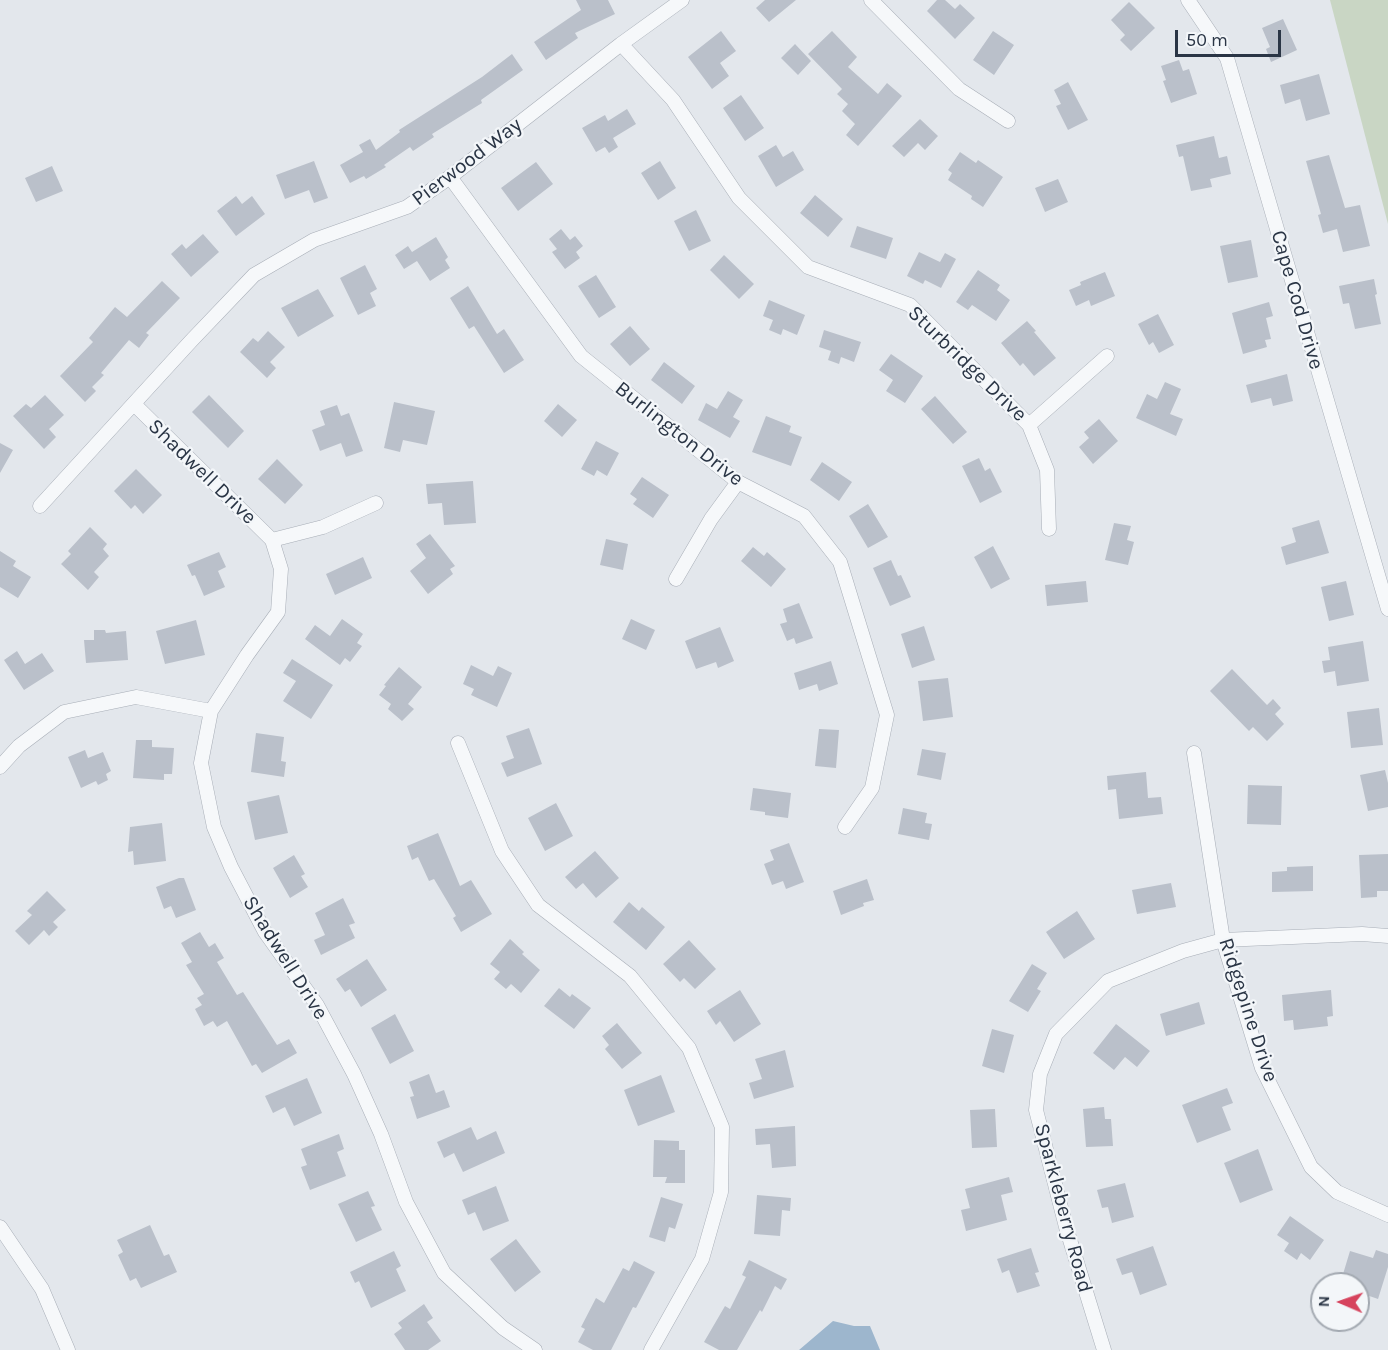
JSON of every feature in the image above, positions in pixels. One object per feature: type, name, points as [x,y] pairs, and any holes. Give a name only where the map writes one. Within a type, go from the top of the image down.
[{"type":"street","name":"Pierwood Way","points":[[40,506],[191,341],[254,276],[314,240],[408,207],[682,0]]},
{"type":"street","points":[[871,0],[959,89],[1008,121]]},
{"type":"street","name":"Cape Cod Drive","points":[[1188,0],[1227,58],[1388,609]]},
{"type":"street","name":"Sturbridge Drive","points":[[621,44],[673,100],[739,198],[808,267],[910,305],[1029,425],[1047,470],[1049,529]]},
{"type":"street","name":"Burlington Drive","points":[[450,177],[581,356],[738,482],[804,516],[840,562],[887,715],[872,788],[845,827]]},
{"type":"street","points":[[1029,425],[1107,356]]},
{"type":"street","name":"Shadwell Drive","points":[[134,404],[272,540],[281,570],[278,612],[247,655],[212,711],[201,763],[214,826],[231,867],[265,932],[317,1005],[354,1074],[381,1134],[406,1202],[444,1273],[503,1328],[535,1350]]},
{"type":"street","points":[[676,579],[711,519],[738,482]]},
{"type":"street","points":[[272,540],[323,527],[376,503]]},
{"type":"street","points":[[0,767],[19,746],[64,712],[136,697],[212,711]]},
{"type":"street","points":[[458,744],[502,850],[538,905],[630,976],[689,1048],[722,1127],[722,1192],[702,1259],[651,1350]]},
{"type":"street","name":"Ridgepine Drive","points":[[1194,753],[1223,940],[1262,1068],[1311,1167],[1337,1192],[1388,1215]]},
{"type":"street","name":"Sparkleberry Road","points":[[1104,1350],[1066,1227],[1036,1110],[1040,1074],[1056,1034],[1108,981],[1183,951],[1223,940],[1362,934],[1388,936]]},
{"type":"street","points":[[0,1227],[42,1288],[68,1350]]},
{"type":"green space","points":[[1330,0],[1388,0],[1388,224]]},
{"type":"water","points":[[833,1321],[854,1326],[870,1326],[880,1350],[799,1350]]},
{"type":"building","points":[[576,0],[608,0],[615,14],[575,33],[578,38],[546,60],[534,42],[581,10]]},
{"type":"building","points":[[765,0],[796,0],[769,22],[756,8]]},
{"type":"building","points":[[937,0],[945,0],[955,9],[960,4],[975,18],[955,39],[927,11]]},
{"type":"building","points":[[1129,2],[1155,28],[1131,51],[1120,40],[1125,35],[1111,20]]},
{"type":"building","points":[[1283,19],[1297,50],[1271,62],[1266,49],[1270,47],[1262,28]]},
{"type":"building","points":[[721,31],[736,51],[720,63],[729,76],[712,89],[688,57]]},
{"type":"building","points":[[832,31],[857,57],[848,67],[878,94],[887,83],[902,96],[858,146],[846,135],[855,124],[842,111],[848,104],[837,94],[842,89],[808,54]]},
{"type":"building","points":[[993,31],[1014,45],[994,75],[973,60]]},
{"type":"building","points":[[795,44],[811,61],[798,75],[781,58]]},
{"type":"building","points":[[512,54],[523,70],[481,100],[482,103],[432,134],[434,137],[413,151],[410,147],[384,165],[386,167],[366,179],[364,176],[350,183],[340,165],[363,152],[359,145],[370,139],[376,150],[400,132],[399,130],[482,77]]},
{"type":"building","points":[[1179,60],[1183,71],[1189,69],[1197,94],[1171,103],[1163,81],[1166,80],[1161,66]]},
{"type":"building","points":[[1319,74],[1330,114],[1306,121],[1300,99],[1285,104],[1280,85]]},
{"type":"building","points":[[1068,82],[1088,120],[1068,130],[1056,106],[1061,104],[1054,90]]},
{"type":"building","points":[[741,95],[764,128],[745,141],[723,108]]},
{"type":"building","points":[[627,109],[636,124],[613,138],[618,147],[609,153],[605,147],[596,152],[582,128],[605,115],[608,121]]},
{"type":"building","points":[[920,119],[938,136],[925,150],[918,143],[904,157],[892,146]]},
{"type":"building","points":[[1214,136],[1219,158],[1227,156],[1231,174],[1210,179],[1212,187],[1191,191],[1183,156],[1179,157],[1176,145]]},
{"type":"building","points":[[776,145],[783,157],[793,151],[804,170],[776,187],[758,156]]},
{"type":"building","points":[[960,152],[976,163],[978,160],[1003,177],[983,207],[971,199],[972,196],[948,180],[952,173],[948,170]]},
{"type":"building","points":[[1329,155],[1345,208],[1360,205],[1370,246],[1343,252],[1337,229],[1323,233],[1318,215],[1321,214],[1306,161]]},
{"type":"building","points":[[314,161],[328,198],[314,203],[309,190],[285,199],[276,175]]},
{"type":"building","points":[[660,161],[676,188],[658,200],[641,173]]},
{"type":"building","points":[[536,162],[553,184],[518,211],[501,188]]},
{"type":"building","points":[[52,166],[63,191],[36,202],[25,178]]},
{"type":"building","points":[[1058,179],[1068,202],[1045,212],[1035,188]]},
{"type":"building","points":[[815,195],[843,219],[828,237],[800,213]]},
{"type":"building","points":[[236,196],[242,204],[252,196],[265,214],[236,236],[217,211]]},
{"type":"building","points":[[696,210],[711,241],[689,251],[674,221]]},
{"type":"building","points":[[857,226],[893,238],[886,259],[850,247]]},
{"type":"building","points":[[561,229],[570,240],[575,236],[583,246],[576,252],[580,258],[565,269],[552,252],[557,249],[549,239]]},
{"type":"building","points":[[203,234],[219,252],[191,277],[171,254],[182,244],[186,249]]},
{"type":"building","points":[[436,237],[448,257],[445,260],[450,268],[430,281],[417,261],[404,269],[395,255],[408,246],[412,252]]},
{"type":"building","points":[[1251,240],[1258,277],[1228,283],[1220,246]]},
{"type":"building","points":[[919,252],[940,262],[945,253],[956,259],[941,288],[925,280],[923,284],[907,276]]},
{"type":"building","points":[[724,255],[754,284],[739,299],[710,270]]},
{"type":"building","points":[[365,265],[377,289],[370,293],[376,306],[358,315],[340,278]]},
{"type":"building","points":[[978,270],[1000,285],[997,290],[1010,300],[996,321],[972,305],[968,310],[956,302]]},
{"type":"building","points":[[1105,272],[1115,296],[1091,306],[1089,300],[1076,306],[1069,290],[1081,285],[1080,282]]},
{"type":"building","points":[[596,275],[616,307],[599,318],[578,286]]},
{"type":"building","points":[[1374,279],[1381,324],[1355,329],[1349,303],[1343,304],[1339,286]]},
{"type":"building","points":[[162,281],[180,298],[146,333],[149,335],[139,348],[129,340],[101,373],[104,375],[92,387],[96,391],[85,402],[60,376],[93,342],[89,338],[115,307],[127,317]]},
{"type":"building","points":[[468,286],[497,334],[504,329],[524,360],[504,373],[474,326],[469,329],[450,298]]},
{"type":"building","points":[[318,289],[334,316],[298,337],[281,308]]},
{"type":"building","points":[[769,300],[805,315],[797,335],[783,329],[781,335],[769,330],[773,320],[763,316]]},
{"type":"building","points":[[1269,302],[1273,316],[1266,318],[1271,339],[1265,340],[1267,347],[1243,354],[1232,313]]},
{"type":"building","points":[[1158,314],[1174,345],[1159,353],[1153,342],[1149,345],[1138,324]]},
{"type":"building","points":[[1027,321],[1056,358],[1034,376],[1023,363],[1020,366],[1001,343]]},
{"type":"building","points":[[630,326],[650,349],[630,366],[610,344]]},
{"type":"building","points":[[824,330],[861,342],[854,362],[841,357],[839,364],[828,360],[831,351],[819,347]]},
{"type":"building","points":[[268,331],[285,347],[270,362],[276,368],[267,378],[240,352],[253,338],[258,342]]},
{"type":"building","points":[[891,354],[923,376],[905,403],[886,391],[893,380],[879,370]]},
{"type":"building","points":[[664,362],[695,386],[682,404],[651,380]]},
{"type":"building","points":[[1287,374],[1293,401],[1273,406],[1271,398],[1251,403],[1246,385]]},
{"type":"building","points":[[1165,382],[1181,389],[1170,414],[1183,419],[1176,436],[1136,418],[1147,394],[1157,399]]},
{"type":"building","points":[[728,391],[743,400],[733,417],[740,421],[730,438],[698,420],[706,403],[717,409]]},
{"type":"building","points":[[45,395],[64,415],[49,429],[56,437],[44,449],[13,416],[26,404],[31,408]]},
{"type":"building","points":[[209,395],[244,431],[228,448],[192,412]]},
{"type":"building","points":[[935,396],[967,432],[953,444],[921,409]]},
{"type":"building","points":[[394,402],[435,411],[427,445],[403,440],[400,452],[384,448]]},
{"type":"building","points":[[558,404],[577,420],[562,437],[544,421]]},
{"type":"building","points":[[337,405],[341,416],[349,413],[363,451],[346,457],[341,443],[320,451],[312,430],[325,425],[320,411]]},
{"type":"building","points":[[766,416],[791,426],[789,432],[802,437],[791,466],[752,452]]},
{"type":"building","points":[[1099,419],[1118,441],[1093,464],[1079,447],[1089,438],[1084,432]]},
{"type":"building","points":[[596,441],[619,453],[607,476],[597,470],[594,476],[581,469]]},
{"type":"building","points":[[0,443],[13,450],[0,473]]},
{"type":"building","points":[[979,458],[985,471],[990,468],[1002,492],[980,503],[962,466]]},
{"type":"building","points":[[277,459],[303,485],[285,504],[258,479]]},
{"type":"building","points":[[822,462],[852,482],[839,501],[810,480]]},
{"type":"building","points":[[136,469],[162,495],[143,514],[135,505],[131,509],[114,491]]},
{"type":"building","points":[[642,477],[669,495],[653,518],[633,504],[637,499],[630,494]]},
{"type":"building","points":[[473,481],[476,523],[444,525],[442,503],[428,504],[426,484]]},
{"type":"building","points":[[868,504],[888,537],[868,548],[849,516]]},
{"type":"building","points":[[1319,520],[1329,553],[1286,565],[1281,547],[1296,542],[1292,528]]},
{"type":"building","points":[[1114,523],[1131,526],[1127,540],[1134,542],[1128,565],[1105,560]]},
{"type":"building","points":[[90,527],[107,544],[103,549],[109,556],[94,572],[99,577],[88,590],[61,564],[71,554],[68,551]]},
{"type":"building","points":[[430,534],[455,566],[450,569],[453,574],[428,594],[410,571],[426,558],[416,544]]},
{"type":"building","points":[[606,539],[628,544],[623,570],[600,565]]},
{"type":"building","points":[[993,546],[1010,579],[991,589],[974,557]]},
{"type":"building","points":[[753,547],[764,556],[767,552],[786,569],[771,587],[741,561]]},
{"type":"building","points":[[0,551],[16,561],[13,566],[31,577],[18,598],[0,587]]},
{"type":"building","points":[[219,552],[226,567],[218,571],[225,587],[204,596],[195,575],[192,576],[187,565]]},
{"type":"building","points":[[363,557],[372,578],[335,595],[326,574]]},
{"type":"building","points":[[891,560],[911,597],[890,606],[873,568]]},
{"type":"building","points":[[1086,581],[1088,602],[1047,606],[1045,585]]},
{"type":"building","points":[[1346,581],[1354,615],[1329,621],[1321,587]]},
{"type":"building","points":[[799,603],[813,638],[796,644],[794,638],[787,641],[780,624],[787,622],[783,609]]},
{"type":"building","points":[[342,619],[363,634],[357,643],[362,646],[350,662],[345,658],[340,665],[305,639],[315,625],[330,636]]},
{"type":"building","points":[[631,619],[655,630],[646,650],[622,639]]},
{"type":"building","points":[[196,620],[205,655],[165,664],[156,631]]},
{"type":"building","points":[[924,626],[935,660],[912,668],[901,634]]},
{"type":"building","points":[[720,627],[734,661],[718,668],[716,662],[696,669],[685,641]]},
{"type":"building","points":[[94,630],[105,630],[106,633],[126,631],[128,660],[86,663],[84,640],[94,640]]},
{"type":"building","points":[[1363,641],[1369,681],[1337,686],[1335,671],[1324,673],[1322,661],[1330,660],[1328,647]]},
{"type":"building","points":[[17,651],[25,664],[42,653],[54,671],[24,690],[4,660]]},
{"type":"building","points":[[292,659],[333,685],[311,719],[283,701],[296,681],[283,673]]},
{"type":"building","points":[[831,661],[838,684],[819,691],[817,684],[799,690],[794,673]]},
{"type":"building","points":[[471,665],[493,676],[498,666],[512,673],[497,707],[471,695],[474,689],[463,684]]},
{"type":"building","points":[[399,667],[422,687],[408,704],[414,709],[402,721],[388,709],[391,704],[379,695]]},
{"type":"building","points":[[1232,669],[1267,705],[1273,699],[1281,708],[1275,714],[1284,724],[1267,741],[1253,727],[1249,731],[1210,691]]},
{"type":"building","points":[[948,678],[953,717],[923,721],[918,681]]},
{"type":"building","points":[[1379,708],[1383,745],[1351,748],[1347,712]]},
{"type":"building","points":[[529,728],[542,764],[507,777],[501,763],[514,758],[506,736]]},
{"type":"building","points":[[819,729],[839,730],[836,768],[815,766]]},
{"type":"building","points":[[256,733],[284,737],[281,761],[286,762],[284,777],[251,772]]},
{"type":"building","points":[[136,740],[152,740],[152,747],[174,748],[172,774],[164,774],[164,780],[133,778]]},
{"type":"building","points":[[922,749],[946,753],[941,780],[917,775]]},
{"type":"building","points":[[85,750],[88,758],[103,752],[111,771],[106,774],[108,780],[98,785],[96,781],[81,788],[68,757]]},
{"type":"building","points":[[1385,770],[1388,783],[1388,807],[1368,811],[1360,775]]},
{"type":"building","points":[[1146,772],[1148,798],[1161,797],[1163,814],[1119,819],[1116,789],[1108,790],[1107,776]]},
{"type":"building","points":[[1248,785],[1282,786],[1281,825],[1247,824]]},
{"type":"building","points":[[753,788],[791,793],[788,818],[765,815],[765,812],[750,810]]},
{"type":"building","points":[[279,795],[288,833],[255,840],[247,802]]},
{"type":"building","points":[[556,803],[573,836],[545,851],[528,818]]},
{"type":"building","points":[[903,808],[927,813],[925,823],[932,824],[929,840],[898,834]]},
{"type":"building","points":[[162,823],[166,861],[134,865],[133,851],[128,852],[130,827]]},
{"type":"building","points":[[438,833],[460,886],[471,880],[492,914],[461,932],[453,918],[456,916],[434,879],[429,881],[418,857],[412,860],[407,846]]},
{"type":"building","points":[[789,843],[804,882],[786,889],[783,881],[772,885],[764,864],[774,860],[770,850]]},
{"type":"building","points":[[595,851],[619,878],[596,898],[583,883],[576,889],[565,877]]},
{"type":"building","points":[[1388,854],[1388,891],[1377,891],[1377,897],[1361,898],[1359,855]]},
{"type":"building","points":[[294,855],[305,874],[301,876],[308,887],[290,898],[273,868]]},
{"type":"building","points":[[1313,866],[1313,891],[1272,892],[1272,872],[1287,871],[1287,867]]},
{"type":"building","points":[[184,878],[196,910],[176,918],[171,906],[164,909],[156,887]]},
{"type":"building","points":[[867,879],[874,900],[863,903],[864,906],[841,915],[833,891]]},
{"type":"building","points":[[1171,883],[1176,907],[1137,914],[1132,890]]},
{"type":"building","points":[[47,891],[66,910],[53,922],[58,927],[49,936],[44,930],[29,945],[15,931],[32,915],[27,911]]},
{"type":"building","points":[[343,898],[355,923],[349,925],[355,938],[321,955],[314,940],[325,935],[315,913]]},
{"type":"building","points":[[629,902],[639,911],[642,907],[665,927],[646,950],[613,922]]},
{"type":"building","points":[[1077,911],[1095,939],[1064,959],[1046,932]]},
{"type":"building","points":[[200,932],[209,947],[215,943],[224,958],[217,962],[237,995],[243,992],[277,1045],[289,1039],[297,1053],[262,1073],[256,1064],[252,1066],[227,1021],[217,1027],[213,1021],[204,1026],[195,1009],[202,1005],[197,998],[204,994],[186,965],[192,962],[181,943]]},
{"type":"building","points":[[510,939],[524,952],[522,954],[540,970],[521,993],[511,984],[506,989],[494,979],[500,972],[490,964]]},
{"type":"building","points":[[689,940],[716,969],[695,989],[684,978],[680,982],[663,964]]},
{"type":"building","points":[[367,959],[387,990],[361,1007],[350,989],[345,992],[336,979]]},
{"type":"building","points":[[1032,964],[1047,973],[1037,989],[1041,991],[1028,1012],[1009,1001]]},
{"type":"building","points":[[559,988],[570,997],[572,994],[591,1008],[574,1029],[544,1006]]},
{"type":"building","points":[[740,990],[761,1024],[734,1042],[720,1021],[716,1025],[707,1011]]},
{"type":"building","points":[[1331,990],[1333,1016],[1327,1017],[1328,1026],[1294,1030],[1293,1020],[1284,1021],[1282,995]]},
{"type":"building","points":[[1199,1002],[1205,1024],[1166,1036],[1160,1014]]},
{"type":"building","points":[[395,1014],[414,1051],[390,1064],[371,1028]]},
{"type":"building","points":[[617,1023],[642,1053],[622,1069],[605,1049],[609,1045],[602,1036]]},
{"type":"building","points":[[1116,1024],[1150,1051],[1137,1067],[1125,1057],[1114,1070],[1093,1053]]},
{"type":"building","points":[[992,1029],[1014,1035],[1004,1073],[982,1066]]},
{"type":"building","points":[[785,1050],[794,1087],[754,1099],[749,1083],[762,1079],[755,1059]]},
{"type":"building","points":[[429,1074],[436,1093],[444,1090],[450,1107],[417,1119],[410,1097],[414,1096],[409,1082]]},
{"type":"building","points":[[661,1075],[675,1112],[638,1126],[624,1090]]},
{"type":"building","points":[[307,1078],[322,1113],[294,1126],[285,1107],[273,1113],[265,1096]]},
{"type":"building","points":[[1227,1088],[1233,1103],[1222,1107],[1231,1130],[1197,1143],[1182,1105]]},
{"type":"building","points":[[1104,1107],[1105,1119],[1111,1119],[1113,1146],[1086,1147],[1083,1109]]},
{"type":"building","points":[[995,1109],[997,1147],[972,1148],[970,1110]]},
{"type":"building","points":[[795,1126],[796,1166],[772,1168],[770,1144],[756,1145],[755,1129]]},
{"type":"building","points":[[471,1127],[477,1140],[496,1131],[505,1153],[463,1172],[454,1153],[444,1158],[437,1142]]},
{"type":"building","points":[[339,1134],[344,1149],[337,1152],[346,1176],[310,1190],[301,1167],[307,1165],[301,1149]]},
{"type":"building","points":[[654,1140],[679,1141],[679,1150],[685,1150],[685,1183],[665,1183],[667,1177],[653,1177]]},
{"type":"building","points":[[1258,1149],[1273,1190],[1240,1203],[1224,1163]]},
{"type":"building","points":[[1009,1177],[1013,1192],[1001,1195],[1007,1220],[966,1231],[961,1210],[970,1208],[965,1189]]},
{"type":"building","points":[[1125,1183],[1134,1217],[1112,1223],[1108,1207],[1102,1208],[1097,1190]]},
{"type":"building","points":[[496,1186],[509,1221],[483,1231],[475,1212],[468,1215],[462,1200]]},
{"type":"building","points":[[368,1191],[375,1206],[371,1207],[382,1230],[356,1242],[338,1204]]},
{"type":"building","points":[[757,1195],[791,1198],[790,1211],[782,1210],[780,1236],[754,1234]]},
{"type":"building","points":[[661,1197],[683,1204],[675,1229],[669,1227],[665,1242],[649,1237]]},
{"type":"building","points":[[1290,1216],[1324,1240],[1310,1260],[1301,1253],[1297,1260],[1284,1251],[1289,1243],[1277,1235]]},
{"type":"building","points":[[150,1225],[164,1256],[169,1254],[177,1272],[141,1288],[136,1278],[130,1281],[118,1255],[123,1252],[117,1240]]},
{"type":"building","points":[[516,1239],[541,1272],[515,1292],[490,1259]]},
{"type":"building","points":[[1153,1246],[1167,1285],[1140,1295],[1132,1272],[1122,1275],[1116,1259]]},
{"type":"building","points":[[1031,1248],[1039,1272],[1035,1273],[1040,1286],[1017,1293],[1009,1270],[1002,1273],[997,1259]]},
{"type":"building","points":[[1376,1250],[1388,1254],[1388,1267],[1378,1299],[1370,1296],[1370,1272],[1344,1272],[1350,1251],[1373,1258]]},
{"type":"building","points":[[394,1251],[401,1266],[396,1269],[406,1291],[371,1308],[359,1281],[355,1283],[350,1272]]},
{"type":"building","points":[[749,1260],[787,1279],[781,1290],[775,1286],[762,1312],[760,1310],[737,1350],[719,1350],[704,1342],[725,1306],[730,1309],[746,1277],[742,1275]]},
{"type":"building","points":[[634,1261],[655,1272],[636,1308],[633,1307],[611,1350],[593,1350],[578,1342],[585,1329],[581,1327],[596,1298],[604,1303],[623,1268],[629,1271]]},
{"type":"building","points":[[424,1304],[433,1318],[427,1322],[441,1341],[428,1350],[405,1350],[394,1334],[402,1328],[398,1323]]}]
